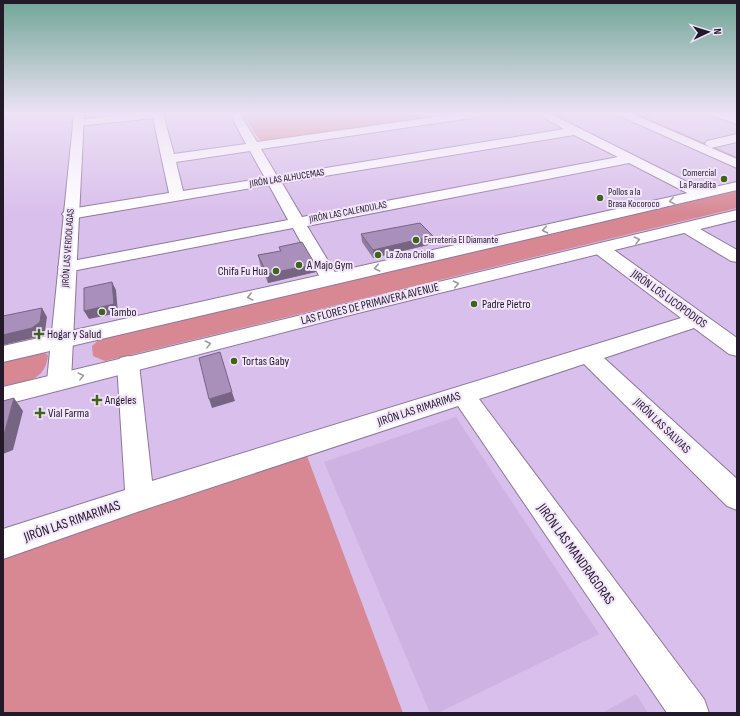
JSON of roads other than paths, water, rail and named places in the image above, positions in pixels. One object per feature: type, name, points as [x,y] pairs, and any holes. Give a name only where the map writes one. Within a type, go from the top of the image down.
[{"type":"street","name":"JIRÓN LAS VERDOLAGAS","points":[[60,382],[76,147]]},
{"type":"street","points":[[165,147],[177,196]]},
{"type":"street","points":[[168,159],[250,147]]},
{"type":"street","points":[[253,147],[330,279]]},
{"type":"street","name":"JIRÓN LAS ALHUCEMAS","points":[[70,214],[479,147]]},
{"type":"street","points":[[608,147],[700,194]]},
{"type":"street","points":[[700,147],[737,164]]},
{"type":"street","points":[[720,147],[737,155]]},
{"type":"street","name":"JIRÓN LAS CALENDULAS","points":[[67,267],[629,158]]},
{"type":"street","points":[[3,354],[737,186]]},
{"type":"street","name":"LAS FLORES DE PRIMAVERA AVENUE","points":[[3,396],[360,306],[737,215]]},
{"type":"street","points":[[687,228],[737,257]]},
{"type":"street","name":"JIRÓN LOS LICOPODIOS","points":[[601,249],[737,349]]},
{"type":"street","name":"JIRÓN LAS RIMARIMAS","points":[[3,544],[140,498],[698,320]]},
{"type":"street","name":"JIRÓN LAS SALVIAS","points":[[588,355],[737,498]]},
{"type":"street","points":[[128,364],[140,498]]},
{"type":"street","name":"JIRÓN LAS MANDRAGORAS","points":[[463,395],[690,713]]},
{"type":"place","name":"Comercial La Paradita","points":[[724,179]]},
{"type":"place","name":"Pollos a la Brasa Kocoroco","points":[[600,198]]},
{"type":"place","name":"Ferretería El Diamante","points":[[416,240]]},
{"type":"place","name":"La Zona Criolla","points":[[378,255]]},
{"type":"place","name":"A Majo Gym","points":[[299,265]]},
{"type":"place","name":"Chifa Fu Hua","points":[[276,271]]},
{"type":"place","name":"Padre Pietro","points":[[474,304]]},
{"type":"place","name":"Tambo","points":[[102,312]]},
{"type":"place","name":"Hogar y Salud","points":[[39,334]]},
{"type":"place","name":"Tortas Gaby","points":[[234,361]]},
{"type":"place","name":"Angeles","points":[[97,400]]},
{"type":"place","name":"Vial Farma","points":[[40,413]]}]
